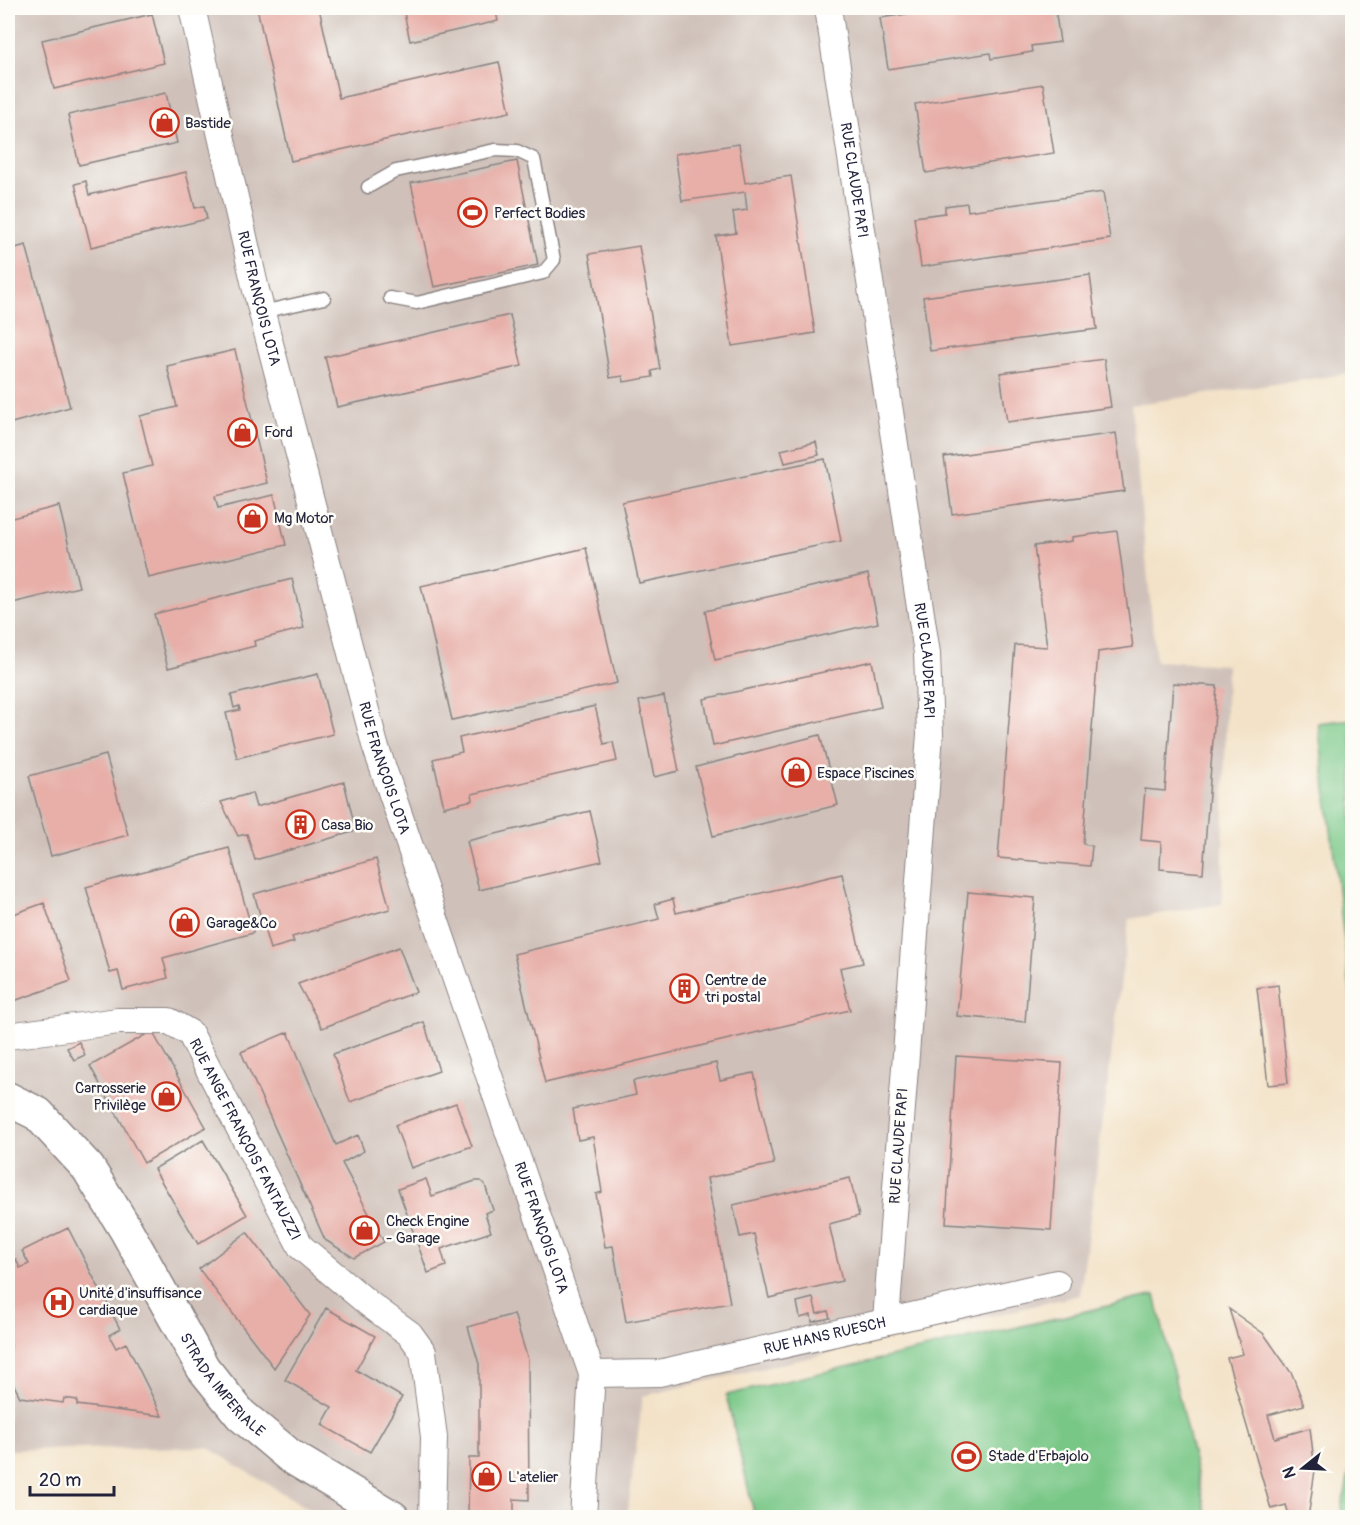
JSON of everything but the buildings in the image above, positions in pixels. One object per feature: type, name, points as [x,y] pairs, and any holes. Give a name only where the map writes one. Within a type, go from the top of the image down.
[{"type":"street","name":"RUE FRANÇOIS LOTA","points":[[192,8],[262,312],[375,745],[592,1374],[583,1518]]},
{"type":"street","name":"RUE CLAUDE PAPI","points":[[828,8],[927,664],[930,734],[886,1321]]},
{"type":"street","name":"RUE ANGE FRANÇOIS FANTAUZZI","points":[[8,1036],[118,1021],[169,1021],[190,1033],[301,1247],[369,1304],[410,1334],[423,1352],[434,1437],[432,1518]]},
{"type":"street","name":"STRADA IMPERIALE","points":[[8,1099],[38,1114],[88,1167],[125,1228],[203,1368],[240,1415],[290,1456],[393,1518]]},
{"type":"street","name":"RUE HANS RUESCH","points":[[592,1374],[659,1373],[1057,1283]]},
{"type":"lane","points":[[368,186],[396,171],[495,150],[518,150],[534,159],[552,249],[554,260],[543,273],[417,303],[390,298]]},
{"type":"lane","points":[[262,312],[324,298]]},
{"type":"shaded area","points":[[8,8],[1352,8],[1352,373],[1131,405],[1156,661],[1227,665],[1222,904],[1129,919],[1080,1295],[643,1396],[627,1517],[322,1517],[207,1447],[8,1450]]},
{"type":"green space","points":[[1352,719],[1352,1005],[1318,723]]},
{"type":"green space","name":"Stade d'Erbajolo","points":[[1155,1295],[1207,1517],[755,1517],[726,1395]]},
{"type":"green space","points":[[1352,1459],[1352,1517],[1340,1517]]},
{"type":"place","name":"Bastide","points":[[164,123]]},
{"type":"place","name":"Perfect Bodies","points":[[473,213]]},
{"type":"place","name":"Ford","points":[[243,432]]},
{"type":"place","name":"Mg Motor","points":[[253,518]]},
{"type":"place","name":"Espace Piscines","points":[[796,773]]},
{"type":"place","name":"Casa Bio","points":[[300,825]]},
{"type":"place","name":"Garage&Co","points":[[185,923]]},
{"type":"place","name":"Centre de tri postal","points":[[684,989]]},
{"type":"place","name":"Carrosserie Privilège","points":[[167,1097]]},
{"type":"place","name":"Check Engine - Garage","points":[[365,1230]]},
{"type":"place","name":"Unité d'insuffisance cardiaque","points":[[58,1302]]},
{"type":"place","name":"Stade d'Erbajolo","points":[[967,1456]]},
{"type":"place","name":"L'atelier","points":[[487,1477]]}]
